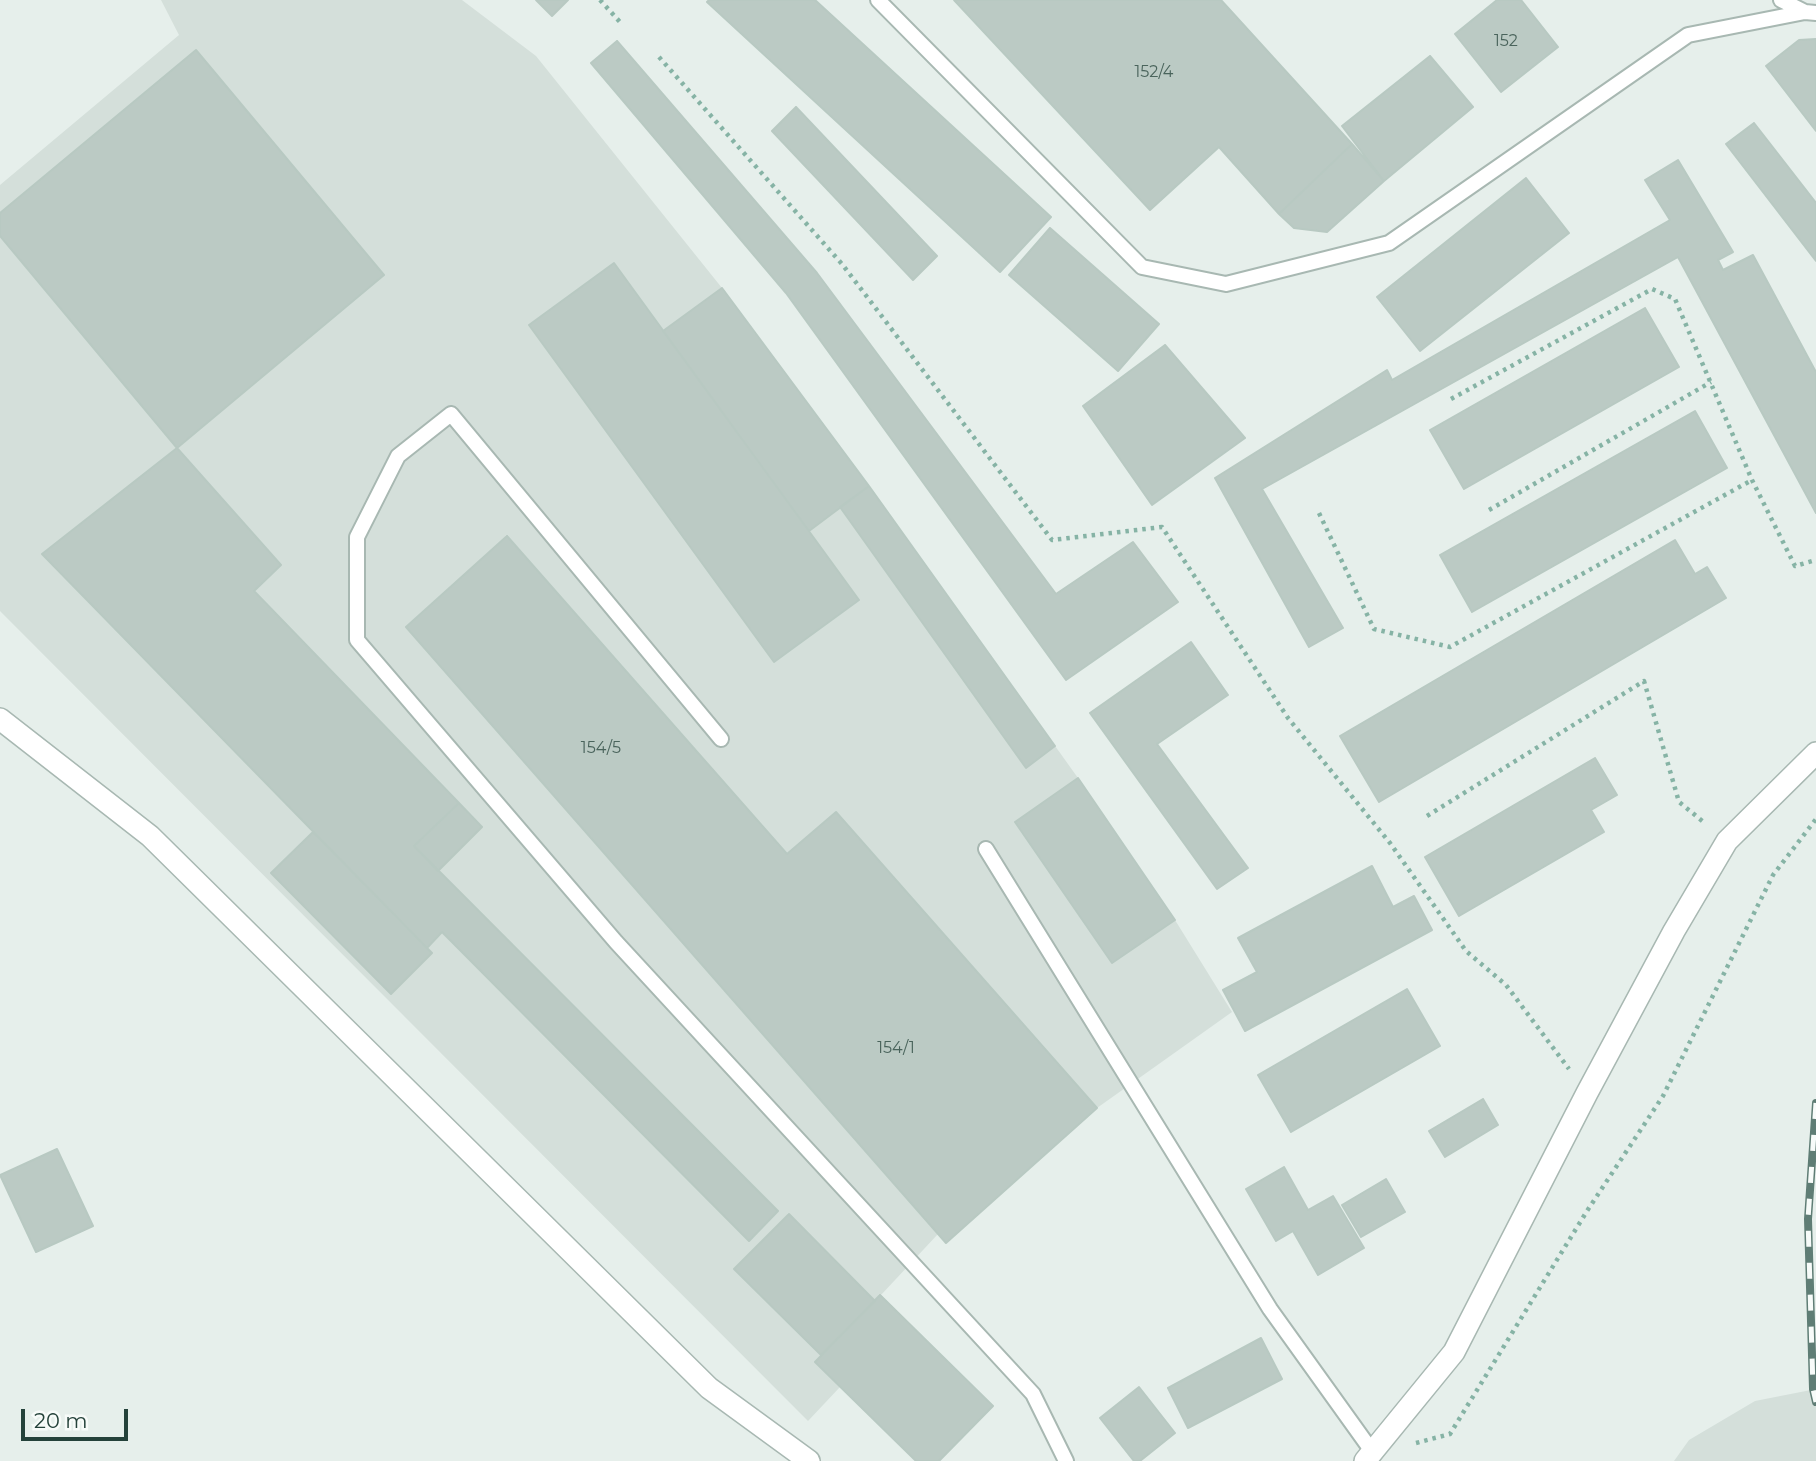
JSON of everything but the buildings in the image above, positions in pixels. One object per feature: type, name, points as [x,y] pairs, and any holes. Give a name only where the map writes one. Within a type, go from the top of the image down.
[{"type":"street","points":[[0,719],[150,836],[709,1388],[809,1461]]},
{"type":"street","points":[[1369,1458],[1454,1352],[1587,1093],[1674,931],[1727,841],[1816,753]]},
{"type":"lane","points":[[878,0],[1142,267],[1226,284],[1389,243],[1688,35],[1811,13]]},
{"type":"lane","points":[[1781,0],[1811,13]]},
{"type":"lane","points":[[721,739],[451,414],[398,456],[357,537],[357,640],[616,942],[1033,1394],[1066,1461]]},
{"type":"lane","points":[[986,849],[1270,1309],[1369,1458]]},
{"type":"path","points":[[600,0],[620,22]]},
{"type":"path","points":[[659,57],[842,264],[1052,540],[1162,527],[1287,718],[1391,843],[1466,951],[1506,985],[1587,1093]]},
{"type":"path","points":[[1451,399],[1652,289],[1675,299],[1752,480],[1795,566],[1816,560]]},
{"type":"path","points":[[1489,510],[1711,382]]},
{"type":"path","points":[[1319,513],[1374,629],[1450,647],[1752,480]]},
{"type":"path","points":[[1427,816],[1644,681],[1679,802],[1727,841]]},
{"type":"path","points":[[1369,1458],[1450,1434],[1587,1211],[1663,1096],[1773,876],[1816,819]]},
{"type":"shaded area","points":[[161,0],[462,0],[536,56],[722,288],[869,486],[1078,778],[1175,920],[1232,1012],[1097,1108],[946,1243],[938,1234],[881,1295],[993,1406],[916,1461],[840,1387],[808,1421],[0,611],[0,185],[179,35]]},
{"type":"shaded area","points":[[1816,1389],[1816,1461],[1674,1461],[1689,1440],[1755,1401]]},
{"type":"railway","points":[[1816,1103],[1808,1219],[1813,1389],[1816,1402]]}]
